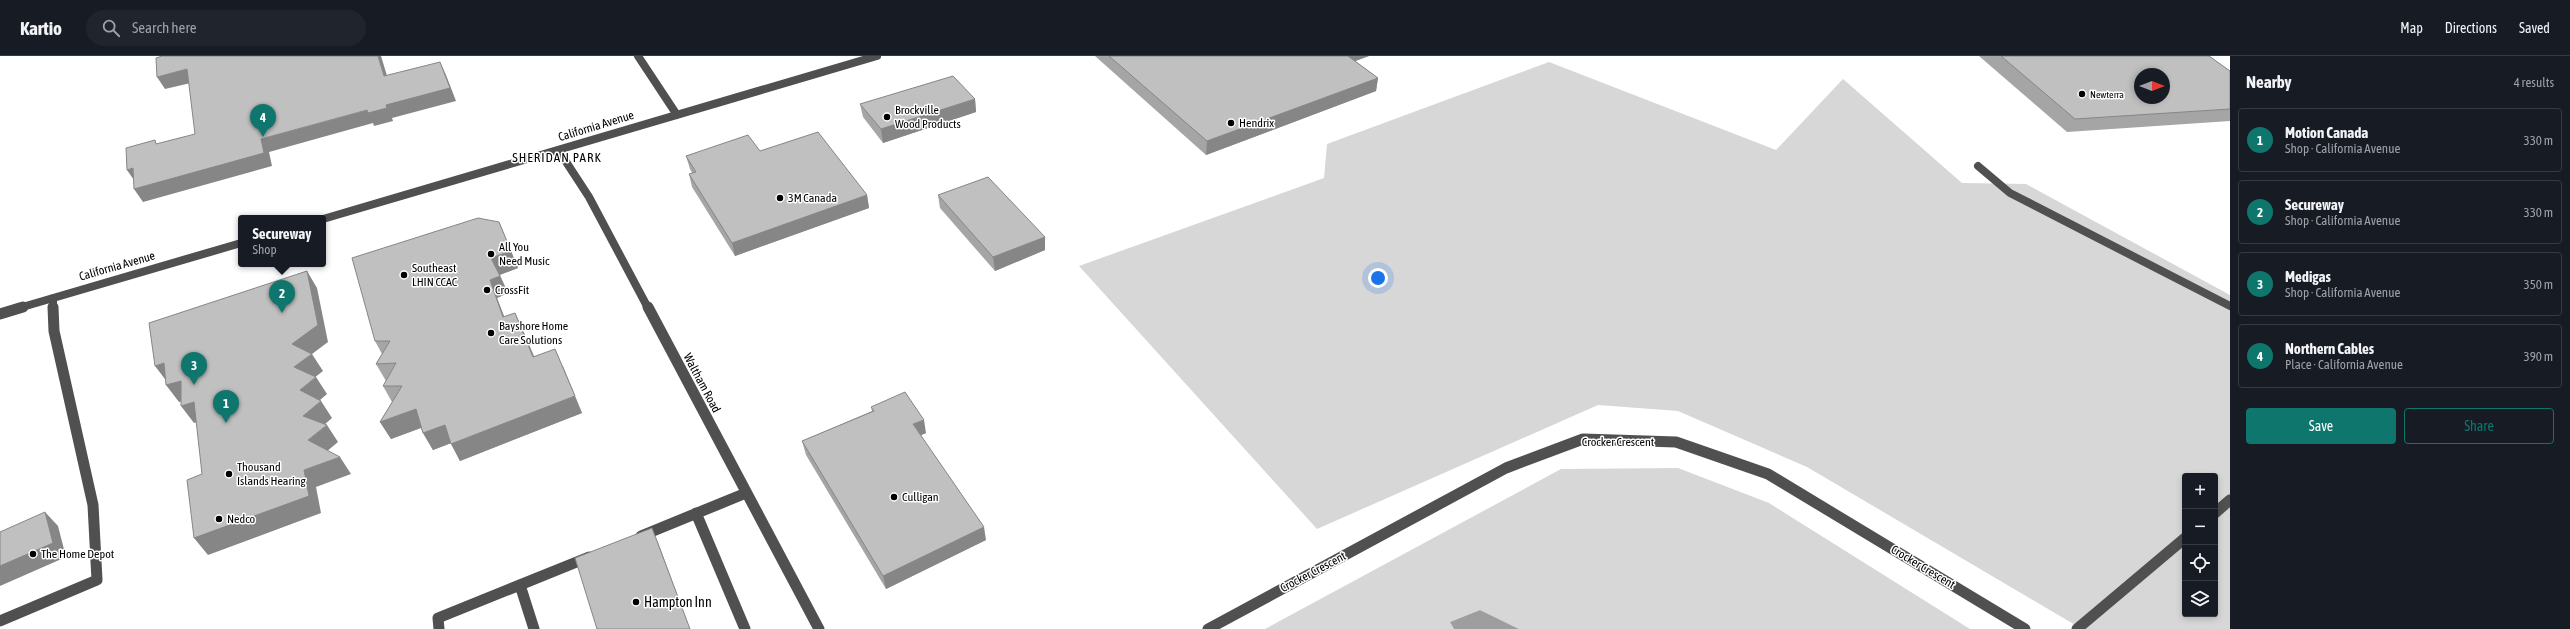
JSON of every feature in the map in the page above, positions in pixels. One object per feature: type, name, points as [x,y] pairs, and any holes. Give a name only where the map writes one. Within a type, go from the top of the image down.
[{"type":"street","points":[[638,56],[677,116]]},
{"type":"street","name":"California Avenue","points":[[326,218],[559,151],[876,56]]},
{"type":"street","name":"Waltham Road","points":[[559,151],[589,198],[819,629]]},
{"type":"street","points":[[1978,166],[2010,193],[2230,306]]},
{"type":"street","name":"California Avenue","points":[[0,314],[238,244]]},
{"type":"street","points":[[0,621],[97,580],[92,505],[54,331],[54,298]]},
{"type":"street","name":"Crocker Crescent","points":[[1208,629],[1506,468],[1582,439],[1676,442],[1768,474],[2025,629]]},
{"type":"street","points":[[630,540],[746,493]]},
{"type":"street","points":[[2218,510],[2230,500]]},
{"type":"street","points":[[696,513],[746,629]]},
{"type":"street","points":[[2077,629],[2182,541]]},
{"type":"street","points":[[439,629],[438,618],[600,552]]},
{"type":"street","points":[[520,585],[534,629]]},
{"type":"shaded area","points":[[1549,62],[1776,150],[1843,79],[1962,183],[2026,184],[2230,295],[2230,629],[2082,629],[1807,467],[1678,411],[1598,405],[1317,529],[1079,266],[1324,178],[1327,144]]},
{"type":"shaded area","points":[[1678,468],[1769,503],[1970,629],[1519,629],[1480,610],[1450,622],[1454,629],[1265,629],[1561,469]]},
{"type":"shaded area","points":[[1480,610],[1519,629],[1454,629],[1450,622]]},
{"type":"building","points":[[162,56],[378,56],[384,76],[440,62],[450,88],[386,105],[387,108],[368,113],[367,110],[261,139],[264,153],[134,189],[133,168],[127,170],[126,148],[155,140],[156,144],[195,134],[187,69],[157,77],[156,58]]},
{"type":"building","name":"Hendrix","points":[[1109,56],[1348,56],[1378,78],[1207,141]]},
{"type":"building","name":"Newterra","points":[[2001,56],[2209,56],[2230,71],[2230,109],[2075,119]]},
{"type":"building","points":[[953,76],[975,99],[881,129],[860,104]]},
{"type":"building","name":"3M Canada","points":[[818,132],[867,195],[732,243],[689,174],[696,172],[686,156],[748,135],[760,151]]},
{"type":"building","points":[[988,177],[1045,237],[993,257],[938,195]]},
{"type":"building","points":[[478,218],[499,222],[511,251],[491,258],[500,276],[490,280],[503,317],[515,313],[533,357],[555,349],[575,396],[451,444],[445,425],[423,433],[416,409],[380,422],[402,386],[383,386],[396,363],[376,364],[390,341],[375,341],[352,258]]},
{"type":"building","points":[[307,271],[318,325],[292,344],[312,354],[294,367],[316,377],[300,390],[321,401],[303,416],[327,425],[308,440],[340,457],[304,470],[309,496],[194,538],[187,480],[202,474],[194,402],[181,406],[181,381],[166,385],[164,363],[155,366],[149,323]]},
{"type":"building","name":"Culligan","points":[[905,392],[924,420],[913,424],[984,527],[883,576],[802,441],[874,411],[871,407]]},
{"type":"building","points":[[45,512],[53,543],[0,566],[0,532]]},
{"type":"building","name":"Hampton Inn","points":[[652,528],[690,629],[597,629],[575,558]]},
{"type":"place","name":"Newterra","points":[[2082,94]]},
{"type":"place","name":"Brockville Wood Products","points":[[887,117]]},
{"type":"place","name":"Hendrix","points":[[1231,123]]},
{"type":"place","name":"Northern Cables","points":[[263,137]]},
{"type":"place","name":"3M Canada","points":[[780,198]]},
{"type":"place","name":"All You Need Music","points":[[491,254]]},
{"type":"place","name":"Southeast LHIN CCAC","points":[[404,275]]},
{"type":"place","name":"CrossFit","points":[[487,290]]},
{"type":"place","name":"Secureway","points":[[282,313]]},
{"type":"place","name":"Bayshore Home Care Solutions","points":[[491,333]]},
{"type":"place","name":"Medigas","points":[[194,385]]},
{"type":"place","name":"Motion Canada","points":[[226,423]]},
{"type":"place","name":"Thousand Islands Hearing","points":[[229,474]]},
{"type":"place","name":"Culligan","points":[[894,497]]},
{"type":"place","name":"Nedco","points":[[219,519]]},
{"type":"place","name":"The Home Depot","points":[[33,554]]},
{"type":"place","name":"Hampton Inn","points":[[636,602]]},
{"type":"district","name":"SHERIDAN PARK","points":[[557,157]]}]
